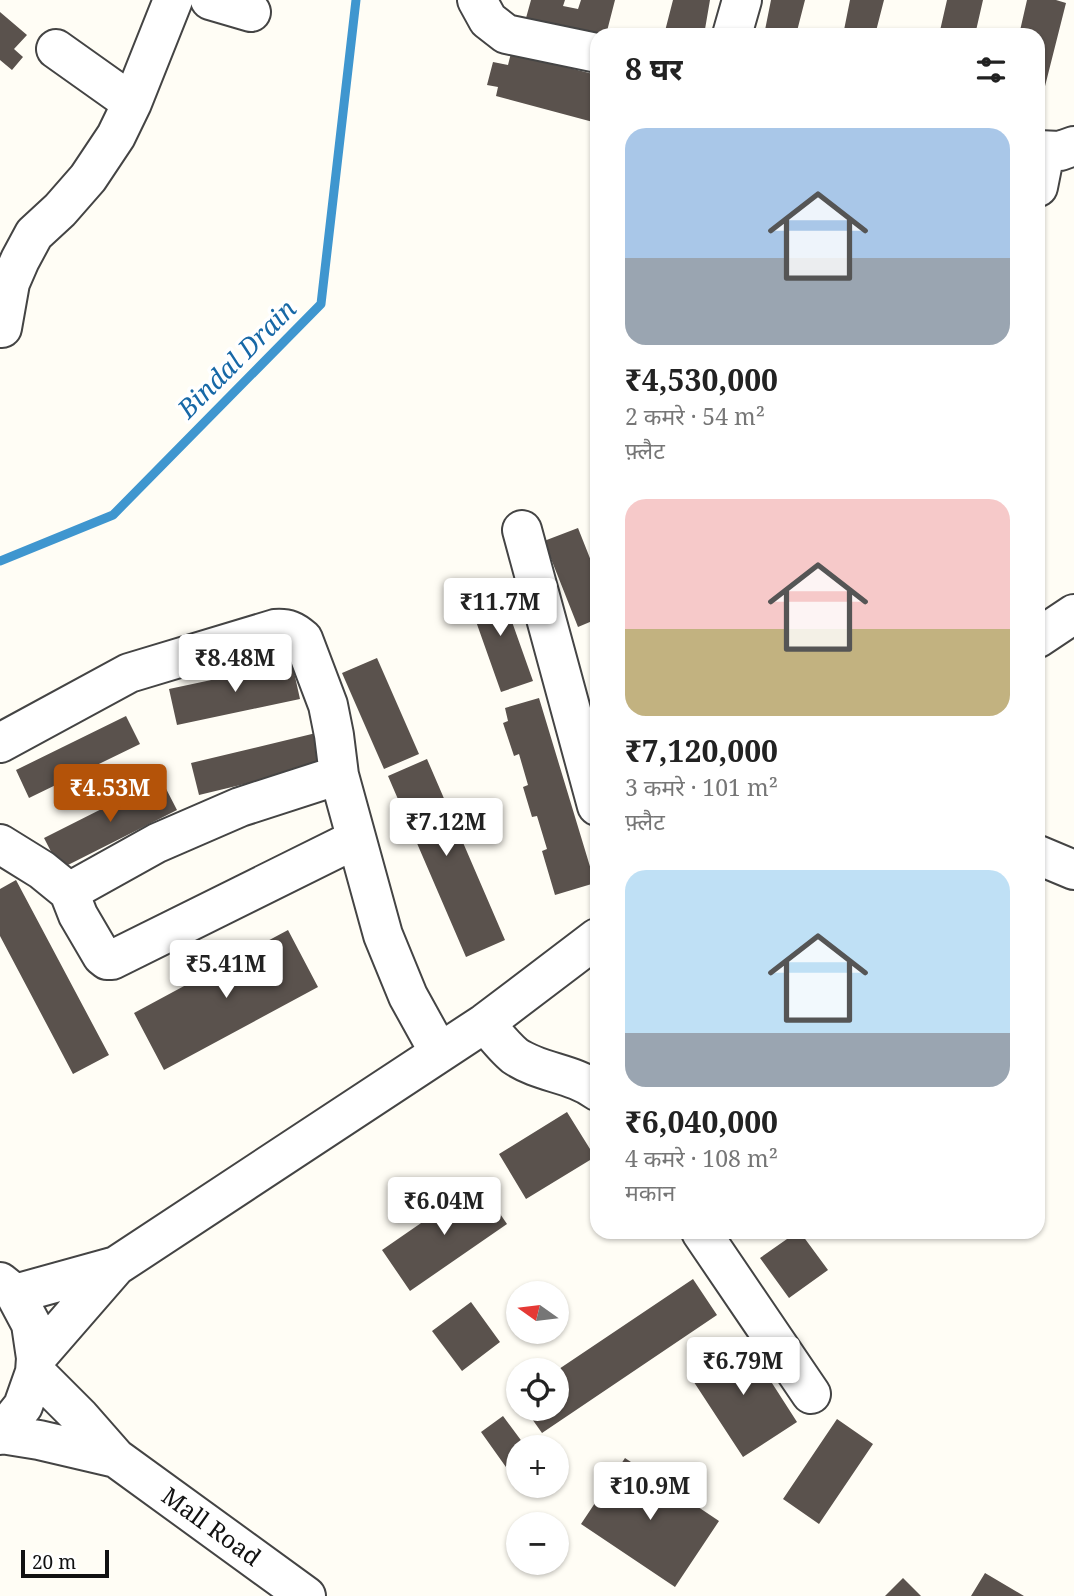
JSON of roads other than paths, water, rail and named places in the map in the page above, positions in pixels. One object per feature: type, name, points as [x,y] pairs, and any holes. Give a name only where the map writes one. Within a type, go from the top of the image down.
[{"type":"street","points":[[2,328],[10,283],[34,234],[88,178],[116,136],[173,0]]},
{"type":"street","points":[[210,0],[251,12]]},
{"type":"street","points":[[477,0],[488,20],[506,34],[590,52]]},
{"type":"street","points":[[734,28],[741,0]]},
{"type":"street","points":[[56,49],[132,103]]},
{"type":"street","points":[[522,530],[590,780]]},
{"type":"street","points":[[1045,633],[1074,614]]},
{"type":"street","points":[[0,743],[129,673],[275,629],[286,628],[295,632],[303,639],[328,705],[339,775],[383,935],[408,996],[439,1052]]},
{"type":"street","points":[[69,892],[157,843],[240,807],[339,775]]},
{"type":"street","points":[[0,844],[42,870],[69,892],[78,915],[102,956],[112,960],[356,839]]},
{"type":"street","points":[[1045,858],[1074,870]]},
{"type":"street","points":[[0,1435],[23,1406],[36,1365],[116,1266],[485,1024],[590,943]]},
{"type":"street","points":[[485,1024],[514,1055],[552,1073],[590,1086]]},
{"type":"street","points":[[706,1239],[811,1394]]},
{"type":"street","points":[[116,1266],[7,1288],[31,1324],[36,1365],[116,1458]]},
{"type":"street","points":[[0,1435],[39,1440],[116,1458]]},
{"type":"street","name":"Mall Road","points":[[116,1458],[306,1596]]},
{"type":"waterway","name":"Bindal Drain","points":[[0,561],[113,515],[321,304],[356,0]]}]
